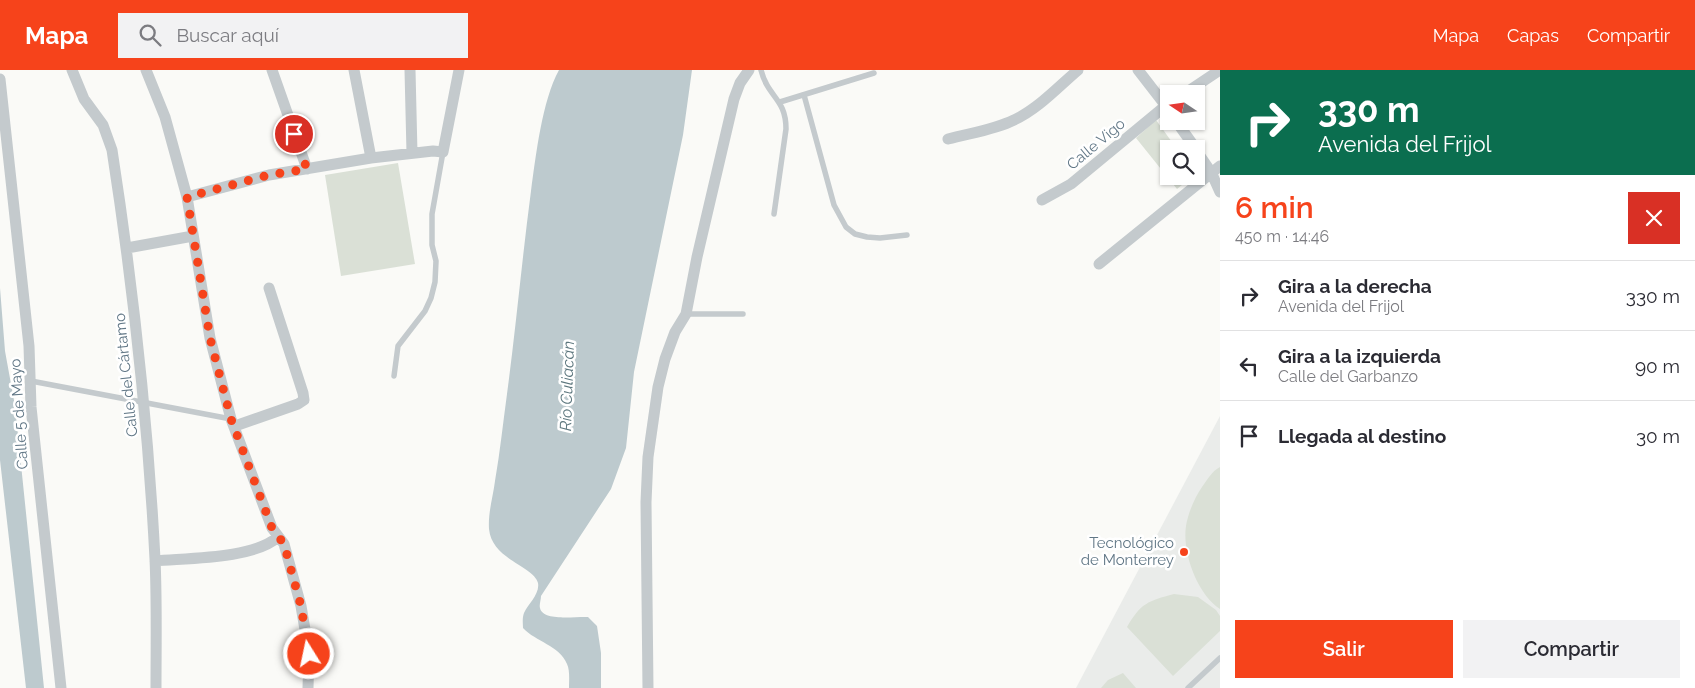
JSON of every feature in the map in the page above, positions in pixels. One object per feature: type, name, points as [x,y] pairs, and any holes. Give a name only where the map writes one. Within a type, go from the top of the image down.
[{"type":"street","name":"Calle del Cártamo","points":[[72,70],[84,99],[103,125],[108,136],[112,150],[127,248],[145,402],[155,561],[156,688]]},
{"type":"street","points":[[146,70],[165,117],[187,197],[210,338],[233,422],[272,528],[284,544],[301,606],[309,654],[308,688]]},
{"type":"street","points":[[272,70],[307,169]]},
{"type":"street","points":[[354,70],[371,158]]},
{"type":"street","points":[[410,70],[412,153]]},
{"type":"street","points":[[187,197],[269,175],[371,158],[433,151],[443,152],[459,70]]},
{"type":"street","points":[[648,688],[646,502],[648,457],[658,387],[665,359],[675,332],[686,314],[697,257],[734,99],[740,83],[749,70]]},
{"type":"street","points":[[948,139],[1016,120],[1034,108],[1078,70]]},
{"type":"street","points":[[1138,70],[1160,96]]},
{"type":"street","points":[[1198,85],[1220,70]]},
{"type":"street","name":"Calle 5 de Mayo","points":[[0,79],[29,346],[32,407],[61,688]]},
{"type":"street","name":"Calle Vigo","points":[[1042,200],[1071,184],[1160,112]]},
{"type":"street","points":[[1205,158],[1217,171],[1220,192]]},
{"type":"street","points":[[1099,264],[1217,171]]},
{"type":"street","points":[[127,248],[193,236]]},
{"type":"street","points":[[233,422],[298,404],[304,400],[269,288]]},
{"type":"street","points":[[155,561],[220,556],[257,550],[270,544],[278,537]]},
{"type":"lane","points":[[761,70],[767,88],[780,102],[786,117],[774,214]]},
{"type":"lane","points":[[780,102],[874,73]]},
{"type":"lane","points":[[804,95],[834,205],[846,227],[856,234],[867,237],[880,238],[907,235]]},
{"type":"lane","points":[[394,376],[398,346],[425,311],[435,282],[436,261],[432,245],[432,214],[443,152]]},
{"type":"lane","points":[[686,314],[743,314]]},
{"type":"lane","points":[[31,382],[145,402],[233,422]]},
{"type":"lane","points":[[1188,688],[1220,658]]},
{"type":"shaded area","points":[[1156,120],[1160,126],[1160,130],[1163,130],[1170,140],[1160,140],[1160,168],[1136,138]]},
{"type":"shaded area","points":[[398,163],[415,264],[341,276],[325,175]]},
{"type":"shaded area","points":[[1174,185],[1182,185],[1177,189]]},
{"type":"shaded area","name":"Tecnológico de Monterrey","points":[[1220,416],[1220,688],[1076,688]]},
{"type":"shaded area","points":[[1220,467],[1220,609],[1204,593],[1198,583],[1189,560],[1185,536],[1187,521],[1194,500],[1210,476]]},
{"type":"shaded area","points":[[1174,594],[1198,597],[1216,610],[1220,616],[1220,631],[1173,676],[1127,627],[1146,604]]},
{"type":"shaded area","points":[[1123,673],[1136,688],[1101,688],[1108,680]]},
{"type":"water","name":"Río Culiacán","points":[[559,70],[692,70],[683,135],[634,372],[626,448],[611,489],[541,596],[540,608],[547,615],[554,617],[588,617],[597,626],[601,653],[601,688],[569,688],[569,669],[559,652],[523,628],[524,613],[536,595],[538,583],[535,577],[497,548],[492,540],[489,529],[535,161],[544,112]]},
{"type":"water","points":[[0,288],[5,351],[15,406],[44,688],[26,688],[0,460]]},
{"type":"place","name":"Tecnológico de Monterrey","points":[[1184,552]]},
{"type":"route","points":[[294,134],[307,169],[269,175],[187,197],[210,338],[231,419],[272,528],[284,544],[301,606],[309,654]]}]
